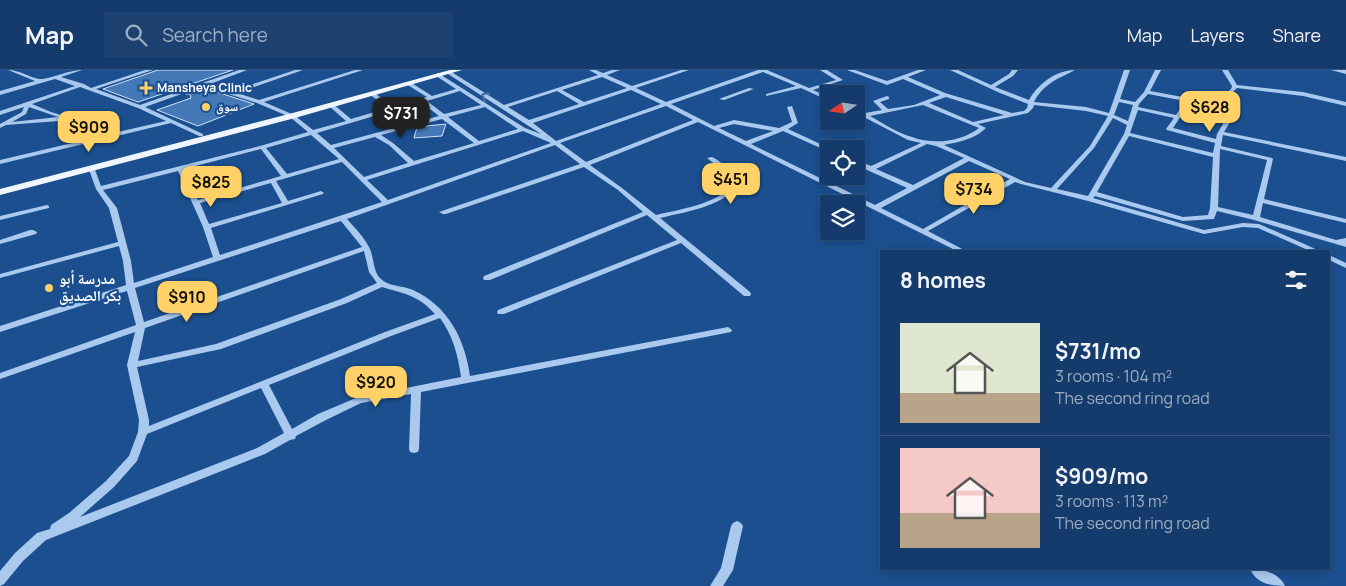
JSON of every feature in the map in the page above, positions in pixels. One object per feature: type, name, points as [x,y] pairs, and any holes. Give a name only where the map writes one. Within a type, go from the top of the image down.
[{"type":"main road","points":[[0,192],[443,72],[464,70]]},
{"type":"main road","points":[[0,186],[201,135],[331,105],[443,72]]},
{"type":"street","points":[[12,70],[39,81]]},
{"type":"street","points":[[0,94],[79,70]]},
{"type":"street","points":[[92,89],[150,70]]},
{"type":"street","points":[[140,107],[244,70]]},
{"type":"street","points":[[232,93],[300,70]]},
{"type":"street","points":[[259,102],[360,70]]},
{"type":"street","points":[[592,70],[698,120],[960,250]]},
{"type":"street","points":[[503,107],[616,70]]},
{"type":"street","points":[[529,122],[686,70]]},
{"type":"street","points":[[0,329],[342,218],[763,70],[820,95]]},
{"type":"street","points":[[808,90],[840,80],[823,70]]},
{"type":"street","points":[[850,70],[885,83],[923,70]]},
{"type":"street","points":[[902,70],[912,74]]},
{"type":"street","points":[[953,70],[1001,93],[1031,103],[1050,107],[1085,109],[1112,115],[1130,124]]},
{"type":"street","points":[[991,87],[1011,75],[1015,70]]},
{"type":"street","points":[[974,123],[1026,112],[1040,89],[1061,72],[1072,70]]},
{"type":"street","points":[[1053,190],[1092,147],[1112,115],[1127,70]]},
{"type":"street","points":[[1091,196],[1127,134],[1135,116],[1136,106],[1148,92],[1148,85],[1158,70]]},
{"type":"street","points":[[1225,70],[1235,86]]},
{"type":"street","points":[[1334,70],[1346,72]]},
{"type":"street","points":[[443,72],[461,89],[523,129],[554,142]]},
{"type":"street","points":[[443,72],[529,122],[652,215],[747,294]]},
{"type":"street","points":[[56,77],[140,107],[201,135]]},
{"type":"street","points":[[904,77],[945,95],[1011,116]]},
{"type":"street","points":[[408,82],[432,98]]},
{"type":"street","points":[[204,84],[289,114],[364,179],[385,202]]},
{"type":"street","points":[[0,113],[82,86]]},
{"type":"street","points":[[716,86],[735,94]]},
{"type":"street","points":[[1235,86],[1303,94],[1346,104]]},
{"type":"street","points":[[938,144],[1015,179],[1053,190],[1091,196],[1183,219],[1211,217],[1214,208],[1216,156],[1226,119],[1223,98],[1235,86]]},
{"type":"street","points":[[768,95],[800,87]]},
{"type":"street","points":[[99,189],[262,147],[461,89]]},
{"type":"street","points":[[557,89],[584,104]]},
{"type":"street","points":[[722,99],[751,89]]},
{"type":"street","points":[[1148,92],[1223,106]]},
{"type":"street","points":[[371,93],[393,109]]},
{"type":"street","points":[[866,115],[924,103],[945,95]]},
{"type":"street","points":[[886,111],[876,102],[887,98]]},
{"type":"street","points":[[1188,99],[1170,130],[1270,159],[1256,218]]},
{"type":"street","points":[[422,100],[478,143]]},
{"type":"street","points":[[1117,100],[1178,117]]},
{"type":"street","points":[[866,115],[910,139],[925,143],[938,144],[978,134],[983,128],[924,103]]},
{"type":"street","points":[[27,104],[65,119],[76,121],[109,137]]},
{"type":"street","points":[[1,125],[24,113],[27,104]]},
{"type":"street","points":[[331,105],[350,121]]},
{"type":"street","points":[[330,148],[375,134],[486,105]]},
{"type":"street","points":[[745,144],[794,123],[790,107]]},
{"type":"street","points":[[1,125],[65,119]]},
{"type":"street","points":[[442,212],[586,164],[698,120]]},
{"type":"street","points":[[0,162],[173,121]]},
{"type":"street","points":[[713,128],[734,122],[781,130],[820,146]]},
{"type":"street","points":[[364,179],[523,129]]},
{"type":"street","points":[[1221,133],[1346,159]]},
{"type":"street","points":[[375,134],[391,144],[413,164]]},
{"type":"street","points":[[1127,134],[1216,156]]},
{"type":"street","points":[[871,169],[925,143]]},
{"type":"street","points":[[262,147],[286,177]]},
{"type":"street","points":[[487,278],[652,215],[698,206],[724,196],[733,190],[734,186],[729,175],[720,164],[710,158]]},
{"type":"street","points":[[875,208],[969,158]]},
{"type":"street","points":[[197,202],[343,160]]},
{"type":"street","points":[[865,166],[913,188]]},
{"type":"street","points":[[0,580],[19,557],[41,537],[73,516],[110,484],[133,458],[143,432],[144,420],[132,365],[140,327],[130,286],[128,261],[113,208],[99,189],[91,167]]},
{"type":"street","points":[[180,168],[197,202],[217,259]]},
{"type":"street","points":[[922,232],[1015,179]]},
{"type":"street","points":[[274,181],[286,204]]},
{"type":"street","points":[[207,227],[321,193]]},
{"type":"street","points":[[1091,196],[1204,232],[1244,224],[1259,226],[1314,250]]},
{"type":"street","points":[[1260,200],[1346,221]]},
{"type":"street","points":[[0,218],[47,208]]},
{"type":"street","points":[[1214,208],[1256,218],[1346,245]]},
{"type":"street","points":[[342,218],[366,248],[373,275],[382,284],[403,289],[416,295],[441,315],[460,342],[466,379]]},
{"type":"street","points":[[0,242],[33,232]]},
{"type":"street","points":[[500,312],[682,240]]},
{"type":"street","points":[[1336,242],[1346,240]]},
{"type":"street","points":[[0,276],[123,243]]},
{"type":"street","points":[[0,376],[366,248]]},
{"type":"street","points":[[1330,258],[1346,266]]},
{"type":"street","points":[[132,365],[218,347],[344,301],[382,284]]},
{"type":"street","points":[[143,432],[388,334],[441,315]]},
{"type":"street","points":[[41,537],[262,452],[322,417],[358,400],[728,330]]},
{"type":"street","points":[[264,384],[291,436]]},
{"type":"street","points":[[414,449],[416,389]]},
{"type":"street","points":[[716,586],[727,570],[737,526]]},
{"type":"street","points":[[1257,571],[1279,586]]},
{"type":"building","name":"Mansheya Clinic","points":[[158,70],[233,70],[138,102],[103,89]]},
{"type":"building","name":"سوق","points":[[204,88],[254,104],[198,126],[157,110],[191,98],[190,94],[186,94]]},
{"type":"building","points":[[446,124],[442,136],[414,138],[417,127]]},
{"type":"place","name":"Mansheya Clinic","points":[[146,88]]},
{"type":"place","name":"سوق","points":[[206,107]]},
{"type":"place","name":"مدرسة أبو بكر الصديق","points":[[49,288]]}]
